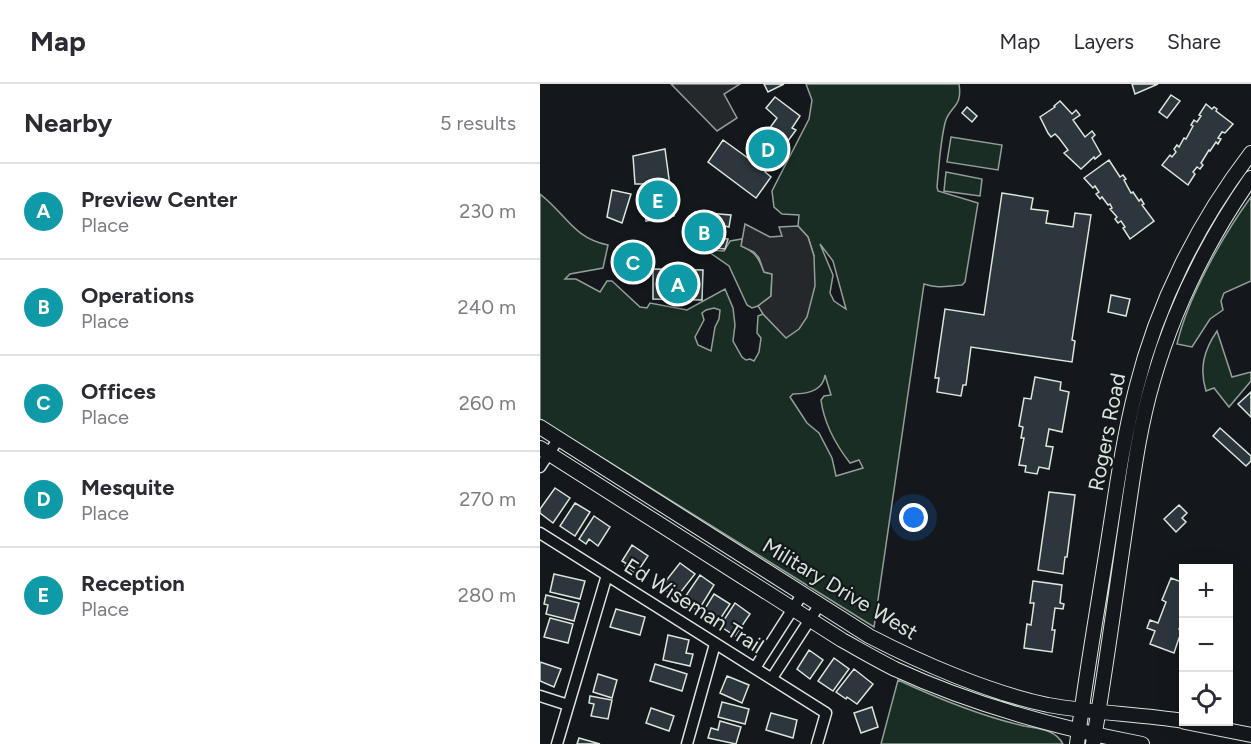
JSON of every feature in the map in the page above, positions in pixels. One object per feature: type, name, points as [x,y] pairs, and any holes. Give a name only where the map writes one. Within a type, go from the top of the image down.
[{"type":"main road","name":"Rogers Road","points":[[1078,737],[1122,454],[1143,363],[1167,297],[1188,253],[1214,207],[1251,153]]},
{"type":"main road","name":"Rogers Road","points":[[1094,739],[1136,456],[1153,381],[1176,313],[1198,264],[1221,223],[1251,178]]},
{"type":"main road","name":"Military Drive West","points":[[540,427],[869,636],[955,675],[1033,701],[1179,720]]},
{"type":"main road","name":"Military Drive West","points":[[544,451],[842,640],[895,669],[966,698],[1032,718],[1078,737],[1142,744]]},
{"type":"main road","name":"Military Drive West","points":[[1208,726],[1251,735]]},
{"type":"street","points":[[540,467],[544,451],[559,438]]},
{"type":"street","name":"Ed Wiseman Trail","points":[[540,533],[826,713],[817,744]]},
{"type":"street","points":[[557,744],[607,575]]},
{"type":"street","points":[[755,668],[803,593]]},
{"type":"street","points":[[772,678],[820,604]]},
{"type":"street","points":[[777,634],[794,645]]},
{"type":"street","points":[[687,744],[715,644]]},
{"type":"street","points":[[540,696],[568,705]]},
{"type":"green space","points":[[806,84],[959,84],[959,98],[947,117],[943,131],[937,187],[938,191],[978,203],[965,282],[962,285],[943,287],[924,284],[874,627],[540,419],[540,194],[586,237],[608,245],[603,268],[570,274],[565,279],[576,279],[600,292],[607,281],[612,281],[640,307],[647,308],[650,303],[687,310],[725,289],[733,308],[735,325],[733,341],[742,357],[754,361],[759,352],[761,338],[757,333],[758,316],[763,314],[786,337],[814,256],[808,237],[798,226],[799,215],[782,214],[774,207],[772,191],[809,119],[812,100]],"holes":[[[820,244],[833,261],[846,309],[834,301],[830,293],[833,275]],[[714,308],[720,310],[711,351],[698,345],[695,337],[704,320],[702,313]],[[825,375],[831,395],[824,396],[821,400],[831,433],[850,463],[859,460],[863,468],[836,476],[832,458],[819,433],[807,423],[790,397],[793,394],[814,390],[824,380]]]},
{"type":"green space","points":[[951,137],[1002,145],[998,170],[947,162]]},
{"type":"green space","points":[[946,172],[982,179],[980,196],[944,191]]},
{"type":"green space","points":[[1251,197],[1251,281],[1224,293],[1221,301],[1223,310],[1210,319],[1192,347],[1177,344],[1189,307],[1207,268]]},
{"type":"green space","points":[[742,239],[742,246],[756,256],[764,272],[772,274],[771,296],[752,308],[747,305],[729,266],[706,250],[724,251],[730,241]]},
{"type":"green space","points":[[1217,331],[1232,377],[1251,372],[1251,381],[1229,407],[1214,388],[1206,391],[1204,383],[1204,360]]},
{"type":"green space","points":[[898,680],[976,712],[1046,730],[1056,735],[1063,744],[881,744]]},
{"type":"shaded area","points":[[671,84],[740,84],[724,94],[737,118],[717,131]]},
{"type":"shaded area","points":[[745,224],[770,237],[782,236],[779,227],[798,226],[808,237],[814,256],[815,286],[807,317],[799,329],[786,338],[758,306],[771,296],[772,274],[764,272],[754,252],[741,246]]},
{"type":"building","points":[[764,84],[784,84],[768,92]]},
{"type":"building","points":[[1132,84],[1158,84],[1135,94]]},
{"type":"building","points":[[1171,95],[1180,101],[1167,118],[1159,112]]},
{"type":"building","points":[[775,97],[800,116],[792,128],[796,130],[765,172],[771,177],[756,198],[708,162],[723,140],[748,158],[777,118],[766,108]]},
{"type":"building","points":[[1060,101],[1072,114],[1076,110],[1080,115],[1073,120],[1085,137],[1092,131],[1095,135],[1092,138],[1101,154],[1081,169],[1064,153],[1068,150],[1059,138],[1055,134],[1051,137],[1040,117]]},
{"type":"building","points":[[1206,104],[1212,109],[1214,107],[1217,109],[1216,111],[1233,124],[1225,133],[1222,132],[1218,138],[1221,139],[1218,144],[1216,142],[1209,150],[1201,163],[1203,165],[1200,169],[1197,167],[1193,172],[1195,174],[1188,185],[1162,165],[1170,155],[1172,157],[1176,152],[1174,149],[1177,145],[1179,147],[1184,138],[1186,139],[1193,126],[1191,125],[1194,120],[1197,122]]},
{"type":"building","points":[[967,107],[977,116],[972,122],[962,113]]},
{"type":"building","points":[[665,149],[674,216],[646,221],[643,184],[635,184],[633,156]]},
{"type":"building","points":[[1109,160],[1120,177],[1123,175],[1126,179],[1124,180],[1131,193],[1133,192],[1139,201],[1141,199],[1144,204],[1142,205],[1154,221],[1130,239],[1121,221],[1118,223],[1115,219],[1117,217],[1110,209],[1112,208],[1110,204],[1108,205],[1102,197],[1100,199],[1096,194],[1099,192],[1095,186],[1093,188],[1084,178]]},
{"type":"building","points":[[612,190],[631,194],[622,223],[607,217]]},
{"type":"building","points":[[1002,193],[1033,198],[1031,209],[1048,211],[1046,223],[1073,227],[1075,213],[1091,215],[1072,340],[1075,341],[1072,362],[971,347],[966,385],[963,385],[961,396],[937,392],[939,378],[935,378],[945,309],[984,315]]},
{"type":"building","points":[[695,212],[731,215],[729,227],[716,224],[714,237],[728,239],[725,249],[694,246]]},
{"type":"building","points":[[631,243],[650,272],[636,281],[617,252]]},
{"type":"building","points":[[653,269],[703,270],[702,300],[653,299]]},
{"type":"building","points":[[1111,295],[1130,299],[1126,316],[1108,312]]},
{"type":"building","points":[[1035,377],[1061,382],[1060,390],[1069,392],[1062,432],[1049,429],[1046,446],[1053,447],[1049,469],[1039,467],[1037,474],[1025,472],[1026,466],[1019,465],[1024,438],[1021,438],[1023,427],[1019,426],[1024,398],[1031,399]]},
{"type":"building","points":[[1251,392],[1251,417],[1238,404]]},
{"type":"building","points":[[1220,428],[1251,456],[1251,461],[1246,466],[1213,436]]},
{"type":"building","points":[[555,488],[570,498],[553,523],[540,513],[540,509]]},
{"type":"building","points":[[1049,492],[1075,495],[1063,574],[1038,570]]},
{"type":"building","points":[[575,503],[590,512],[575,536],[560,526]]},
{"type":"building","points":[[1179,505],[1187,513],[1182,518],[1186,522],[1176,532],[1164,519]]},
{"type":"building","points":[[594,516],[610,527],[598,546],[589,539],[586,544],[579,539]]},
{"type":"building","points":[[632,545],[648,556],[636,574],[622,561]]},
{"type":"building","points":[[680,563],[695,574],[676,598],[661,587]]},
{"type":"building","points":[[554,574],[585,581],[580,599],[550,592]]},
{"type":"building","points":[[700,575],[714,585],[698,611],[683,600]]},
{"type":"building","points":[[1171,578],[1179,581],[1179,638],[1174,653],[1150,644],[1155,631],[1147,628],[1150,620],[1158,623],[1166,602],[1162,600]]},
{"type":"building","points":[[1033,581],[1062,585],[1060,603],[1064,604],[1063,609],[1055,608],[1052,652],[1024,648],[1027,624],[1031,625],[1034,603],[1030,603]]},
{"type":"building","points":[[714,594],[730,604],[720,619],[711,613],[707,619],[701,615]]},
{"type":"building","points":[[546,595],[579,603],[574,621],[546,614],[548,605],[544,604]]},
{"type":"building","points":[[735,603],[750,614],[735,636],[720,626]]},
{"type":"building","points":[[616,609],[645,617],[640,635],[610,627]]},
{"type":"building","points":[[550,618],[573,624],[568,643],[544,637]]},
{"type":"building","points":[[668,635],[689,640],[686,653],[693,654],[690,666],[663,660]]},
{"type":"building","points":[[809,650],[823,660],[810,679],[797,669]]},
{"type":"building","points":[[834,658],[849,669],[833,691],[818,681]]},
{"type":"building","points":[[540,662],[561,669],[554,687],[540,681]]},
{"type":"building","points":[[655,664],[687,674],[682,691],[650,681]]},
{"type":"building","points":[[854,669],[873,684],[857,704],[836,692]]},
{"type":"building","points":[[598,674],[617,680],[612,698],[593,692]]},
{"type":"building","points":[[727,676],[749,685],[742,703],[720,693]]},
{"type":"building","points":[[590,696],[612,700],[608,719],[591,716],[594,704],[589,703]]},
{"type":"building","points":[[722,702],[749,709],[745,724],[718,717]]},
{"type":"building","points":[[872,707],[878,727],[861,733],[854,713]]},
{"type":"building","points":[[651,708],[674,716],[669,731],[646,723]]},
{"type":"building","points":[[771,713],[797,720],[793,738],[766,730]]},
{"type":"building","points":[[720,721],[741,727],[736,744],[708,738],[711,728],[718,730]]},
{"type":"building","points":[[579,738],[600,744],[577,744]]},
{"type":"place","name":"Mesquite","points":[[768,149]]},
{"type":"place","name":"Reception","points":[[658,200]]},
{"type":"place","name":"Operations","points":[[704,232]]},
{"type":"place","name":"Offices","points":[[633,262]]},
{"type":"place","name":"Preview Center","points":[[678,284]]}]
